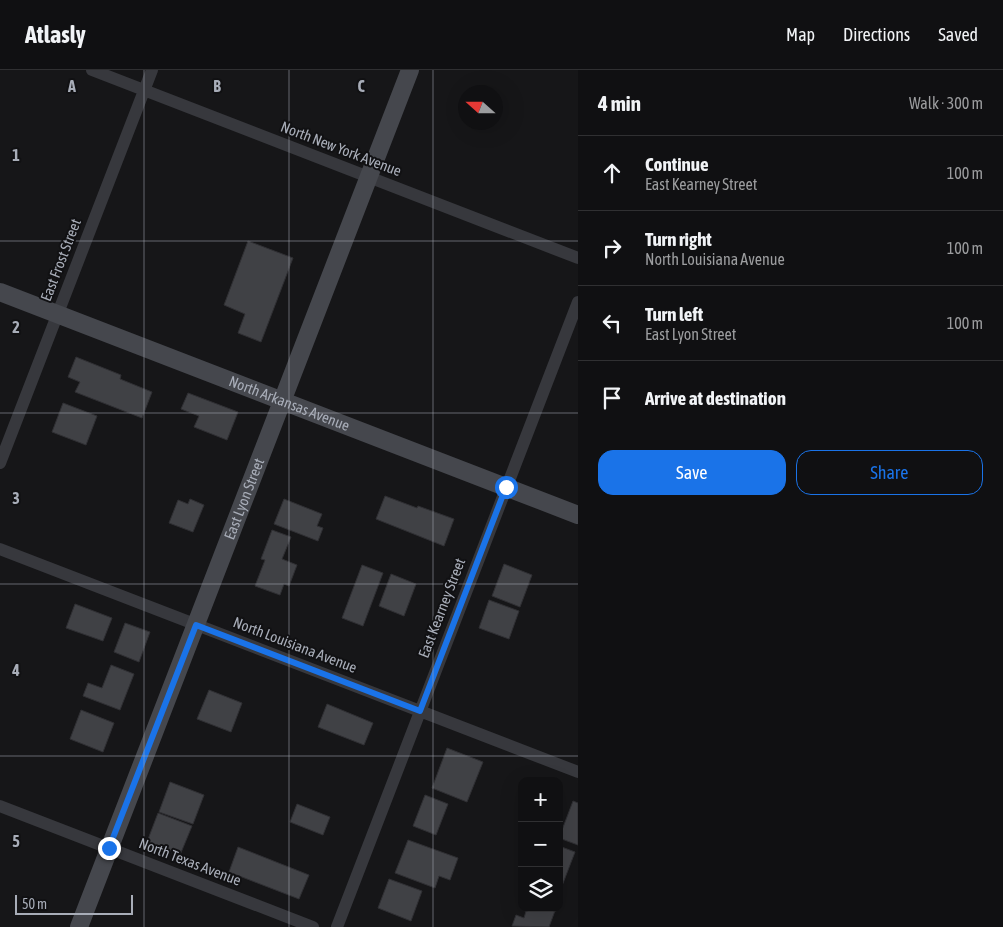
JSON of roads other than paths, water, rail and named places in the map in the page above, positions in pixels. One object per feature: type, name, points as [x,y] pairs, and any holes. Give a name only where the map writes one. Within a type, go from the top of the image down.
[{"type":"main road","name":"East Lyon Street","points":[[79,927],[410,70]]},
{"type":"main road","name":"North Arkansas Avenue","points":[[0,292],[578,515]]},
{"type":"street","name":"North New York Avenue","points":[[92,70],[578,258]]},
{"type":"street","name":"East Frost Street","points":[[0,463],[152,70]]},
{"type":"street","name":"East Kearney Street","points":[[337,927],[578,302]]},
{"type":"street","name":"North Louisiana Avenue","points":[[0,549],[578,772]]},
{"type":"street","name":"North Texas Avenue","points":[[0,806],[313,927]]}]
